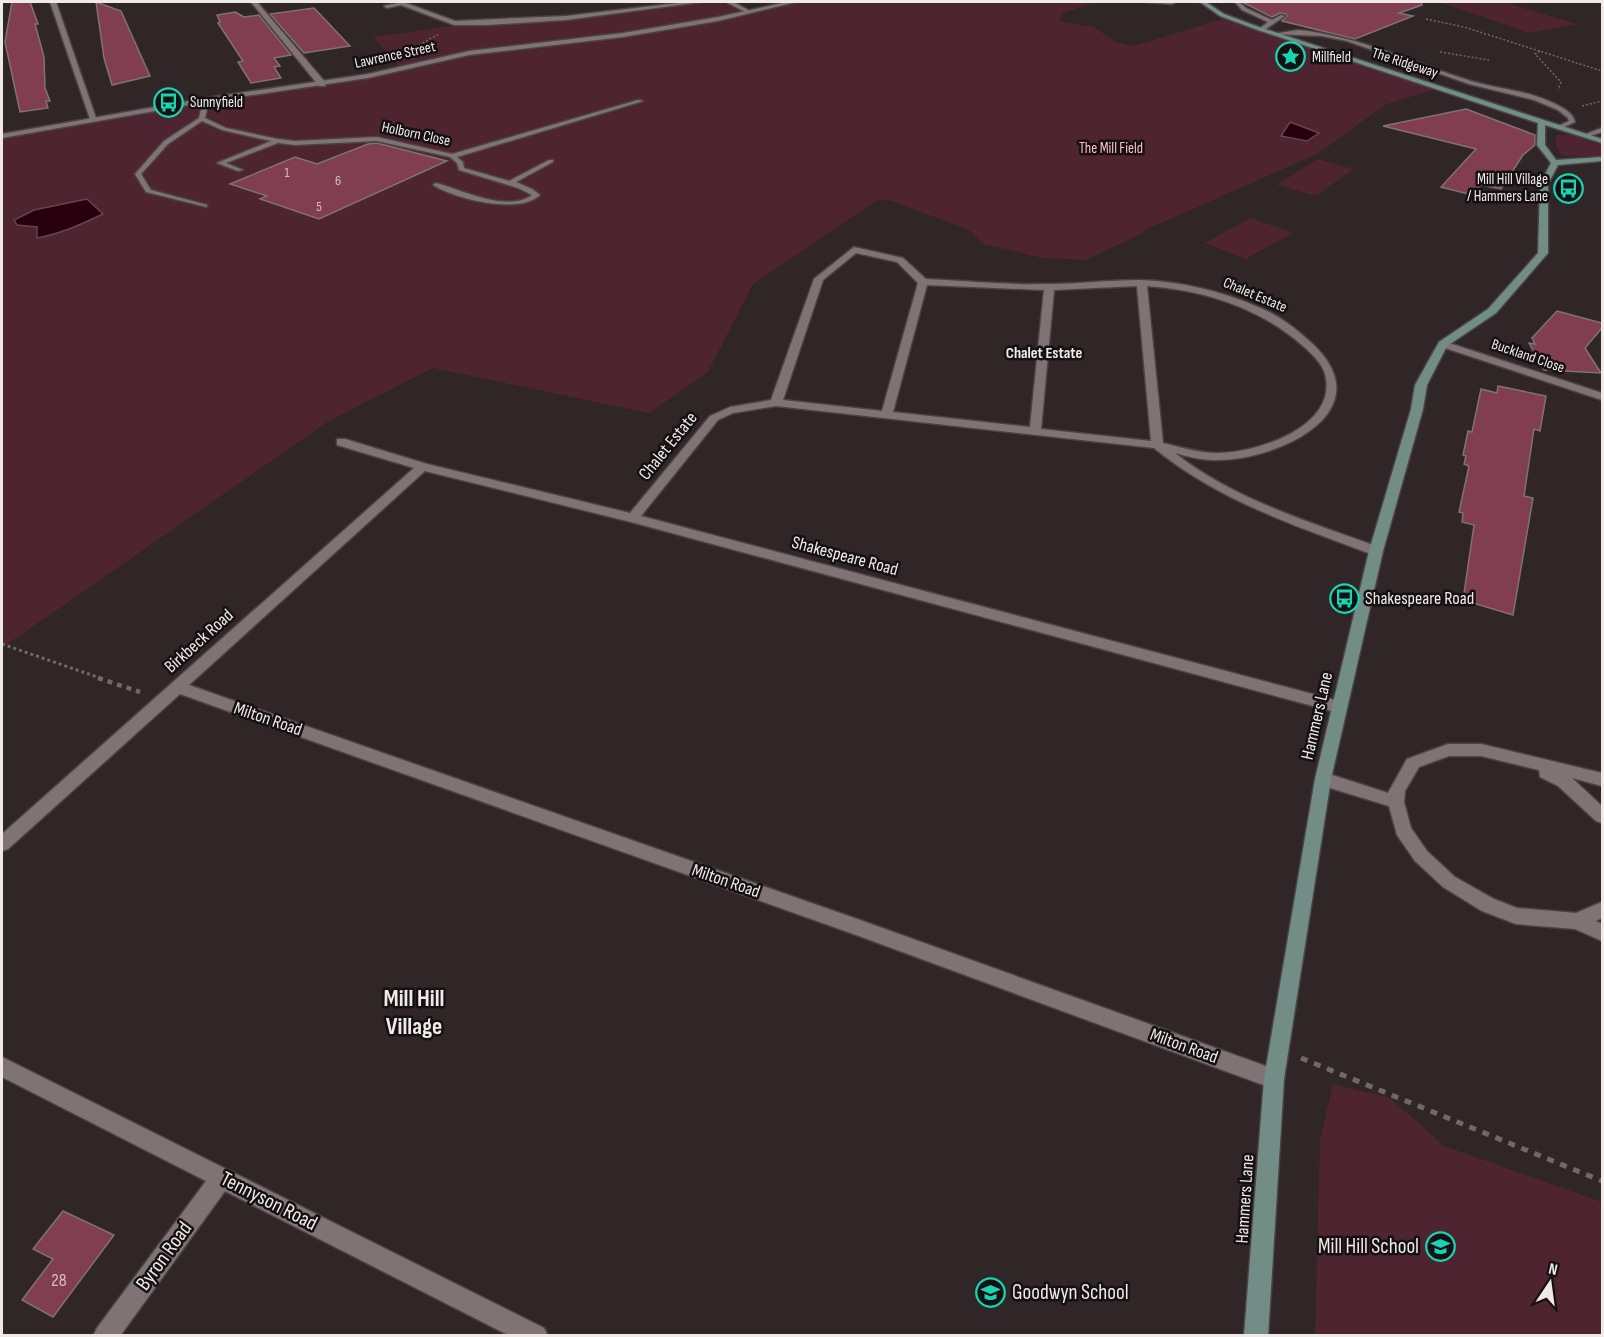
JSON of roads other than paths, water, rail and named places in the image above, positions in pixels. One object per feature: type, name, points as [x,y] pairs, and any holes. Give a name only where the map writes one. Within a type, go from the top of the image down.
[{"type":"main road","name":"The Ridgeway","points":[[1203,2],[1222,15],[1261,30],[1602,141]]},
{"type":"main road","points":[[1542,122],[1539,136],[1541,145],[1544,154],[1555,163],[1565,160],[1602,159]]},
{"type":"main road","name":"Hammers Lane","points":[[1256,1335],[1278,1049],[1323,779],[1376,551],[1417,409],[1421,385],[1443,344],[1492,312],[1543,253],[1544,184],[1555,163]]},
{"type":"street","points":[[53,2],[94,119]]},
{"type":"street","points":[[254,2],[322,84]]},
{"type":"street","points":[[387,6],[402,3],[454,23],[488,23],[566,18],[698,2]]},
{"type":"street","points":[[729,2],[750,12]]},
{"type":"street","name":"Lawrence Street","points":[[2,136],[206,100],[368,76],[468,53],[623,35],[718,20],[794,2]]},
{"type":"street","points":[[1149,2],[1172,2]]},
{"type":"street","points":[[1587,135],[1602,130]]},
{"type":"street","points":[[776,403],[819,279],[854,250],[900,260],[923,282],[886,416]]},
{"type":"street","name":"Chalet Estate","points":[[633,518],[714,418],[730,410],[776,403],[1157,445],[1196,456],[1228,456],[1257,451],[1295,437],[1321,416],[1331,396],[1331,375],[1318,356],[1287,326],[1257,310],[1222,296],[1142,283],[1049,288],[923,282]]},
{"type":"street","points":[[1142,283],[1157,445],[1188,470],[1260,508],[1376,551]]},
{"type":"street","points":[[1035,432],[1049,288]]},
{"type":"street","name":"Buckland Close","points":[[1443,344],[1602,397]]},
{"type":"street","name":"Shakespeare Road","points":[[340,442],[423,467],[633,518],[1339,707]]},
{"type":"street","name":"Birkbeck Road","points":[[2,844],[423,467]]},
{"type":"street","name":"Milton Road","points":[[177,687],[849,924],[1274,1079]]},
{"type":"street","points":[[1602,779],[1481,750],[1448,750],[1413,763],[1397,790],[1396,802],[1403,830],[1421,856],[1449,882],[1488,905],[1516,916],[1577,921],[1602,933]]},
{"type":"street","points":[[1527,762],[1564,781],[1602,816]]},
{"type":"street","points":[[1323,779],[1396,802]]},
{"type":"street","points":[[1577,921],[1602,910]]},
{"type":"street","name":"Tennyson Road","points":[[2,1067],[536,1335]]},
{"type":"street","name":"Byron Road","points":[[105,1335],[222,1177]]},
{"type":"lane","points":[[1237,2],[1244,9],[1272,22]]},
{"type":"lane","points":[[1261,30],[1283,16]]},
{"type":"lane","points":[[1275,34],[1301,33],[1336,38],[1401,56],[1473,84],[1544,101],[1571,117],[1572,122],[1560,127]]},
{"type":"lane","points":[[205,206],[148,191],[138,174],[158,148],[180,131],[202,119],[206,100]]},
{"type":"lane","name":"Holborn Close","points":[[202,119],[224,129],[278,141],[377,139],[452,156],[640,101]]},
{"type":"lane","points":[[240,170],[220,163],[278,141]]},
{"type":"lane","points":[[436,185],[510,204],[524,204],[533,200],[537,195],[532,191],[461,170],[460,162],[452,156]]},
{"type":"lane","points":[[508,184],[551,161]]},
{"type":"place","name":"Millfield","points":[[1291,57]]},
{"type":"place","name":"Sunnyfield","points":[[169,102]]},
{"type":"place","name":"Mill Hill Village / Hammers Lane","points":[[1569,188]]},
{"type":"place","name":"Shakespeare Road","points":[[1344,598]]},
{"type":"place","name":"Mill Hill School","points":[[1440,1246]]},
{"type":"place","name":"Goodwyn School","points":[[991,1292]]},
{"type":"district","name":"Chalet Estate","points":[[1044,353]]},
{"type":"district","name":"Mill Hill Village","points":[[414,1012]]},
{"type":"park label","name":"The Mill Field","points":[[1111,148]]}]
